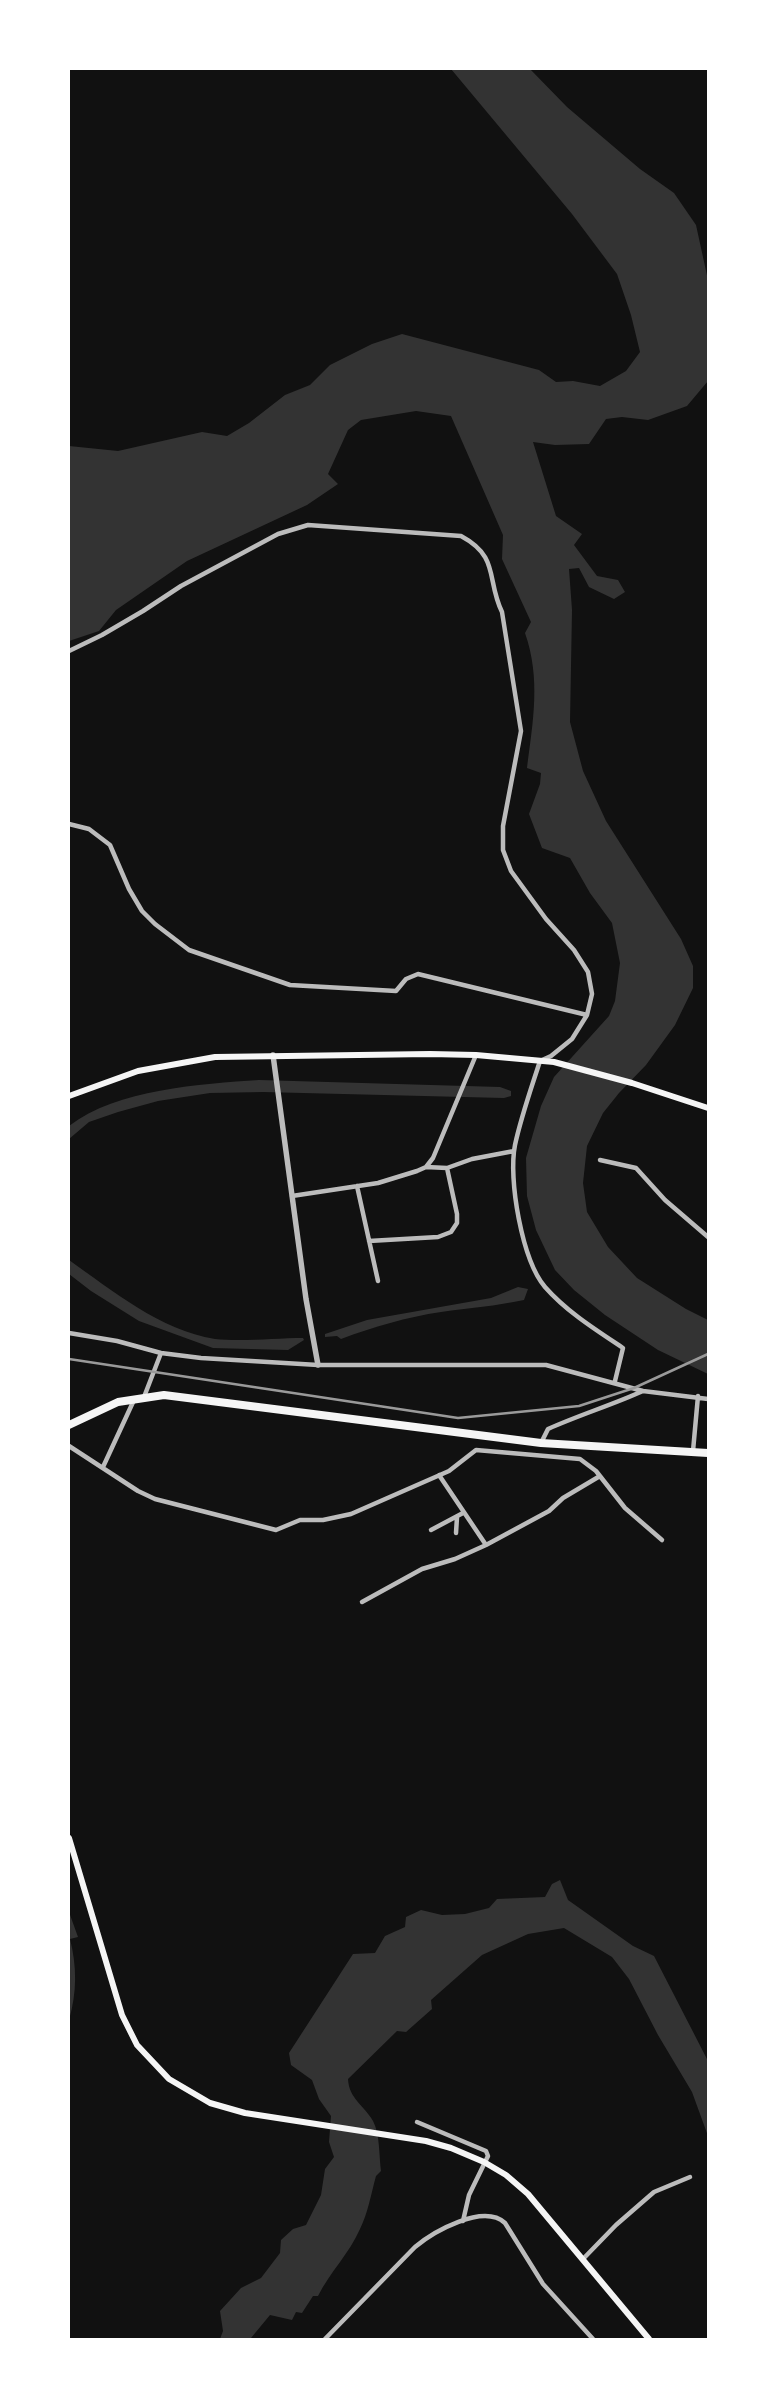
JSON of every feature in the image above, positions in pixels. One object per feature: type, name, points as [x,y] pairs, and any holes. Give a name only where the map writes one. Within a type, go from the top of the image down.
[{"type":"highway","points":[[69,1425],[101,1408],[134,1398],[184,1396],[326,1417],[541,1443],[708,1453]]},
{"type":"main road","points":[[69,1096],[138,1071],[215,1057],[273,1055],[476,1055],[554,1062],[650,1089],[708,1108]]},
{"type":"main road","points":[[69,1838],[122,2015],[137,2044],[157,2068],[182,2088],[210,2103],[245,2113],[400,2137],[451,2148],[484,2162],[506,2175],[528,2194],[649,2339]]},
{"type":"street","points":[[69,651],[102,635],[181,586],[278,534],[308,525],[461,536],[476,544],[486,556],[493,577],[495,597],[502,612],[522,731],[503,826],[502,850],[511,871],[546,919],[574,950],[588,972],[592,994],[587,1015],[572,1040],[551,1056],[540,1061],[514,1151],[514,1188],[526,1247],[544,1286],[591,1327],[623,1348],[615,1381]]},
{"type":"street","points":[[69,824],[90,829],[110,845],[129,889],[142,910],[155,924],[190,950],[227,964],[290,985],[328,988],[396,991],[406,979],[418,974],[587,1015]]},
{"type":"street","points":[[273,1055],[318,1365]]},
{"type":"street","points":[[426,1167],[434,1158],[476,1055]]},
{"type":"street","points":[[292,1196],[378,1183],[426,1167],[447,1168],[472,1159],[514,1151]]},
{"type":"street","points":[[600,1160],[636,1168],[665,1200],[708,1237]]},
{"type":"street","points":[[369,1241],[438,1237],[451,1232],[457,1223],[458,1214],[447,1168]]},
{"type":"street","points":[[357,1186],[378,1281]]},
{"type":"street","points":[[69,1333],[118,1341],[161,1353],[201,1358],[318,1365],[546,1365],[615,1381],[643,1390],[698,1396],[708,1399]]},
{"type":"street","points":[[144,1397],[161,1353]]},
{"type":"street","points":[[541,1443],[548,1429],[578,1416],[615,1404],[643,1390]]},
{"type":"street","points":[[693,1451],[698,1396]]},
{"type":"street","points":[[103,1467],[134,1398]]},
{"type":"street","points":[[69,1446],[138,1491],[155,1499],[276,1530],[300,1520],[323,1520],[351,1514],[449,1471],[476,1450],[580,1460],[600,1476],[625,1508],[662,1540]]},
{"type":"street","points":[[439,1475],[486,1545]]},
{"type":"street","points":[[362,1602],[422,1569],[455,1559],[486,1545],[549,1511],[563,1498],[600,1476]]},
{"type":"street","points":[[431,1530],[463,1513]]},
{"type":"street","points":[[456,1533],[457,1516]]},
{"type":"street","points":[[417,2122],[481,2148],[488,2156],[469,2195],[463,2221]]},
{"type":"street","points":[[583,2259],[616,2225],[654,2192],[690,2177]]},
{"type":"street","points":[[325,2339],[431,2234],[463,2221],[486,2216],[503,2220],[543,2284],[593,2339]]},
{"type":"shaded area","points":[[451,69],[530,69],[567,107],[640,169],[674,193],[696,225],[708,280],[708,381],[687,406],[648,420],[622,417],[606,419],[589,444],[555,445],[533,442],[556,516],[582,534],[574,545],[597,576],[618,580],[625,592],[614,599],[589,587],[579,568],[569,569],[572,610],[570,722],[583,771],[606,821],[681,939],[693,966],[693,988],[675,1025],[646,1065],[603,1113],[587,1146],[583,1183],[587,1212],[608,1247],[637,1278],[686,1309],[708,1320],[708,1374],[658,1350],[605,1315],[574,1290],[555,1270],[536,1230],[527,1196],[526,1158],[541,1106],[554,1077],[609,1016],[615,1001],[620,963],[612,923],[590,893],[570,858],[542,848],[529,814],[540,784],[541,773],[527,768],[533,717],[534,684],[530,650],[525,633],[531,622],[502,559],[503,535],[451,416],[416,411],[361,420],[348,430],[328,474],[338,484],[307,505],[187,561],[116,610],[99,631],[69,641],[69,446],[118,451],[202,432],[227,436],[249,423],[285,395],[310,385],[330,365],[372,344],[402,334],[539,370],[556,382],[573,381],[600,386],[626,371],[640,352],[631,315],[617,274],[572,214]]},
{"type":"shaded area","points":[[259,1080],[500,1087],[511,1091],[511,1096],[504,1098],[263,1092],[210,1093],[158,1101],[118,1112],[89,1122],[69,1139],[69,1126],[111,1104],[135,1096],[186,1087]]},
{"type":"shaded area","points":[[69,1260],[138,1308],[175,1327],[195,1334],[225,1340],[303,1338],[304,1340],[288,1350],[213,1348],[139,1321],[91,1291],[69,1274]]},
{"type":"shaded area","points":[[518,1287],[528,1289],[524,1300],[416,1317],[341,1339],[337,1336],[325,1337],[325,1334],[367,1320],[491,1298]]},
{"type":"shaded area","points":[[560,1880],[568,1900],[633,1946],[654,1956],[708,2061],[708,2136],[692,2092],[658,2035],[629,1979],[612,1957],[564,1928],[528,1934],[482,1955],[431,2000],[432,2009],[406,2032],[397,2031],[348,2079],[351,2092],[373,2121],[378,2139],[381,2171],[376,2176],[363,2223],[350,2247],[318,2296],[313,2296],[302,2313],[296,2312],[292,2320],[270,2315],[252,2339],[220,2339],[223,2331],[220,2311],[241,2288],[261,2278],[280,2253],[281,2240],[293,2229],[306,2225],[321,2195],[325,2169],[334,2157],[329,2142],[331,2116],[319,2099],[312,2080],[291,2065],[289,2053],[353,1954],[375,1953],[385,1936],[405,1927],[406,1917],[421,1910],[442,1915],[465,1914],[489,1908],[497,1899],[545,1897],[552,1884]]},
{"type":"shaded area","points":[[69,1912],[78,1937],[70,1939],[75,1980],[74,1999],[69,2020]]},
{"type":"railway","points":[[69,1359],[458,1418],[579,1406],[634,1388],[708,1354]]}]
